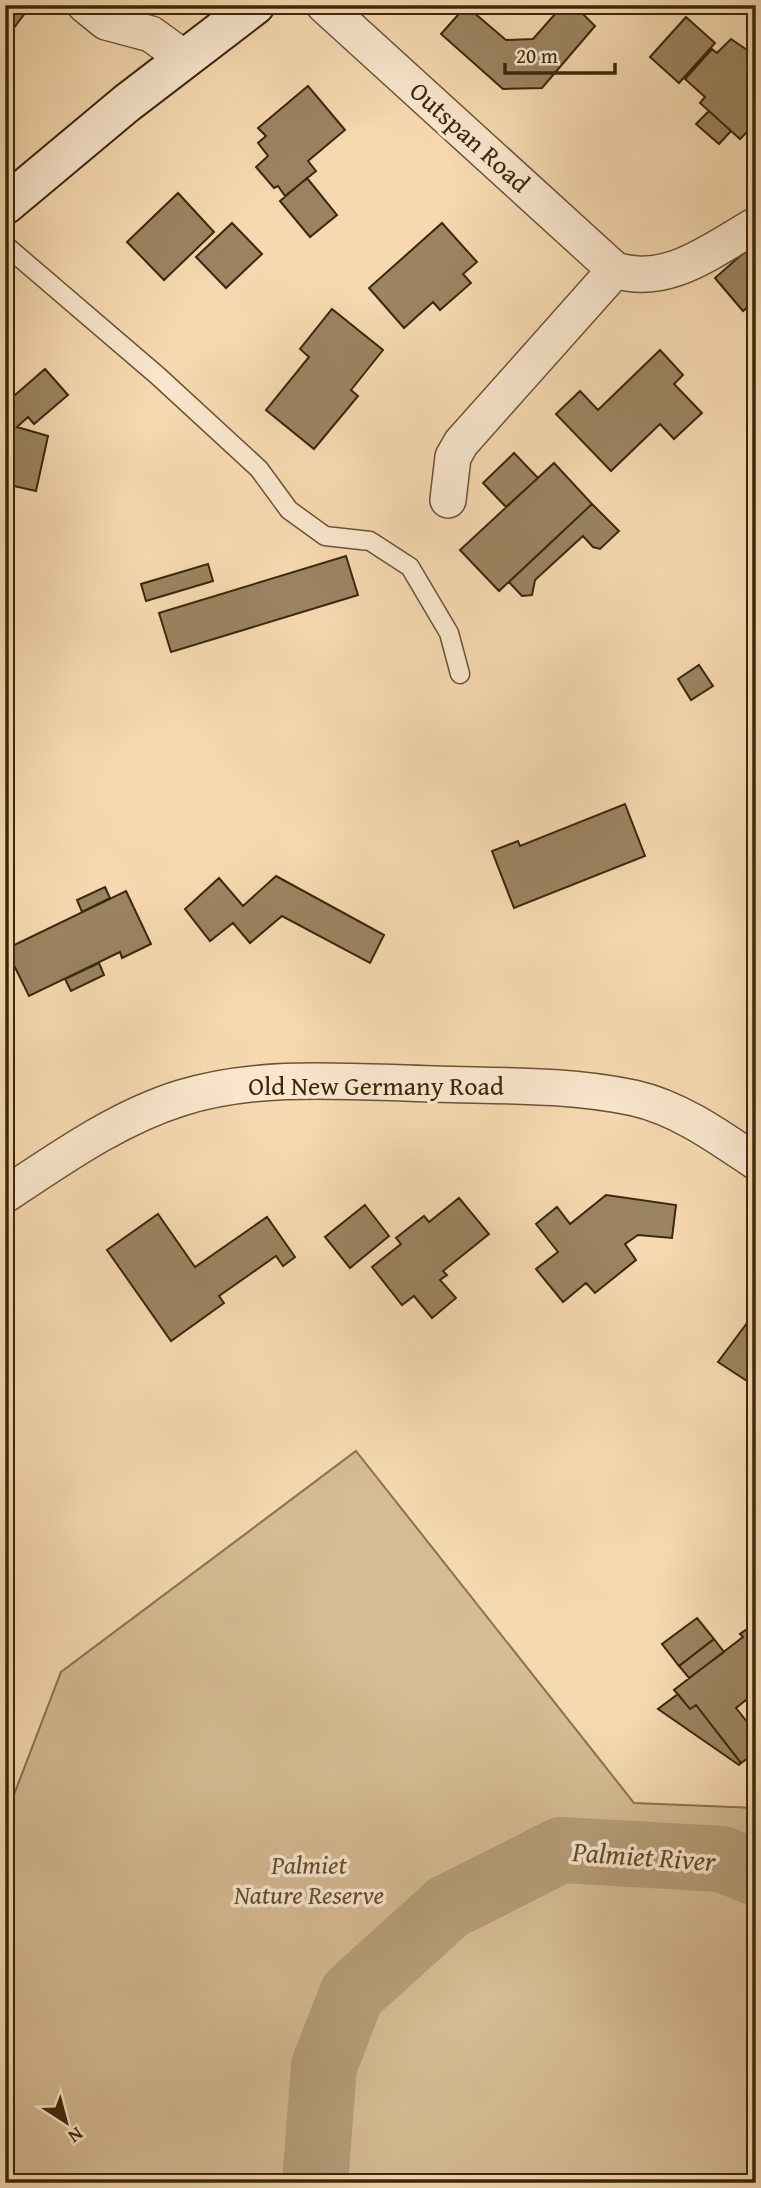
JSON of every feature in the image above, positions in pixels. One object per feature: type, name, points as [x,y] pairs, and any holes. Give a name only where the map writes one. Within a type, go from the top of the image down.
[{"type":"street","points":[[85,5],[106,22],[151,34],[184,58]]},
{"type":"street","points":[[5,205],[184,58],[255,5]]},
{"type":"street","name":"Outspan Road","points":[[324,5],[615,270]]},
{"type":"street","points":[[448,500],[453,457],[461,443],[615,270],[633,275],[673,270],[756,225]]},
{"type":"street","name":"Old New Germany Road","points":[[5,1195],[78,1147],[136,1115],[181,1098],[264,1082],[524,1086],[623,1097],[659,1107],[693,1122],[756,1162]]},
{"type":"lane","points":[[5,245],[158,376],[259,469],[289,510],[325,536],[370,541],[410,567],[449,633],[460,674]]},
{"type":"green space","name":"Palmiet Nature Reserve","points":[[356,1451],[634,1803],[756,1808],[756,2183],[5,2183],[5,1818],[61,1672]]},
{"type":"building","points":[[5,5],[31,5],[13,29],[5,26]]},
{"type":"building","points":[[563,5],[574,5],[595,26],[542,88],[503,89],[441,34],[466,6],[506,40],[533,39]]},
{"type":"building","points":[[686,17],[715,43],[679,83],[650,57]]},
{"type":"building","points":[[731,39],[756,56],[756,140],[747,132],[740,139],[700,103],[705,97],[685,79],[712,49],[717,53]]},
{"type":"building","points":[[308,86],[345,130],[308,161],[316,171],[285,196],[278,186],[274,188],[256,167],[268,156],[258,143],[266,136],[258,128]]},
{"type":"building","points":[[709,111],[731,131],[719,144],[696,124]]},
{"type":"building","points":[[307,178],[337,215],[310,237],[280,201]]},
{"type":"building","points":[[178,193],[214,232],[164,280],[127,242]]},
{"type":"building","points":[[232,223],[262,254],[226,288],[196,257]]},
{"type":"building","points":[[442,223],[477,262],[463,274],[471,283],[440,310],[433,302],[404,328],[369,288]]},
{"type":"building","points":[[756,242],[756,300],[743,311],[715,278]]},
{"type":"building","points":[[332,309],[383,350],[351,390],[358,396],[314,449],[266,410],[309,357],[300,349]]},
{"type":"building","points":[[660,350],[683,375],[674,384],[702,413],[674,439],[660,424],[611,471],[556,414],[580,391],[598,410]]},
{"type":"building","points":[[45,369],[68,395],[34,424],[28,417],[17,427],[48,436],[36,491],[5,484],[5,399],[13,392],[15,395]]},
{"type":"building","points":[[514,453],[538,478],[506,507],[483,483]]},
{"type":"building","points":[[554,463],[592,504],[499,591],[460,550]]},
{"type":"building","points":[[592,504],[619,531],[600,549],[593,547],[583,536],[535,580],[532,595],[522,596],[509,582]]},
{"type":"building","points":[[346,556],[358,595],[171,652],[159,613]]},
{"type":"building","points":[[208,564],[213,581],[146,601],[141,584]]},
{"type":"building","points":[[699,665],[713,686],[691,700],[678,679]]},
{"type":"building","points":[[625,804],[645,856],[514,908],[492,851],[518,841],[520,846]]},
{"type":"building","points":[[276,876],[384,935],[370,963],[282,916],[250,943],[233,923],[210,941],[185,909],[219,878],[243,906]]},
{"type":"building","points":[[105,887],[110,898],[82,912],[77,900]]},
{"type":"building","points":[[126,891],[151,944],[122,958],[120,952],[29,996],[6,949]]},
{"type":"building","points":[[99,963],[104,975],[71,991],[65,979]]},
{"type":"building","points":[[606,1195],[676,1205],[672,1238],[638,1235],[625,1244],[636,1260],[595,1293],[586,1283],[563,1302],[536,1269],[558,1252],[536,1224],[557,1207],[570,1224]]},
{"type":"building","points":[[459,1198],[489,1234],[443,1271],[447,1275],[440,1280],[456,1298],[432,1318],[414,1296],[402,1305],[372,1267],[401,1244],[396,1238],[424,1216],[429,1222]]},
{"type":"building","points":[[365,1205],[389,1236],[350,1268],[325,1237]]},
{"type":"building","points":[[158,1214],[195,1267],[267,1217],[295,1257],[283,1266],[276,1256],[219,1296],[224,1303],[171,1341],[107,1250]]},
{"type":"building","points":[[756,1311],[756,1375],[750,1383],[718,1362]]},
{"type":"building","points":[[697,1618],[714,1639],[679,1666],[662,1644]]},
{"type":"building","points":[[756,1623],[756,1692],[736,1708],[756,1733],[756,1752],[741,1763],[696,1705],[690,1709],[674,1690],[743,1637],[740,1634]]},
{"type":"building","points":[[714,1639],[724,1652],[689,1678],[679,1666]]},
{"type":"building","points":[[678,1694],[690,1709],[696,1705],[741,1763],[739,1765],[658,1709]]},
{"type":"waterway","name":"Palmiet River","points":[[315,2183],[324,2066],[352,1994],[448,1907],[561,1850],[722,1859],[756,1873]]}]
